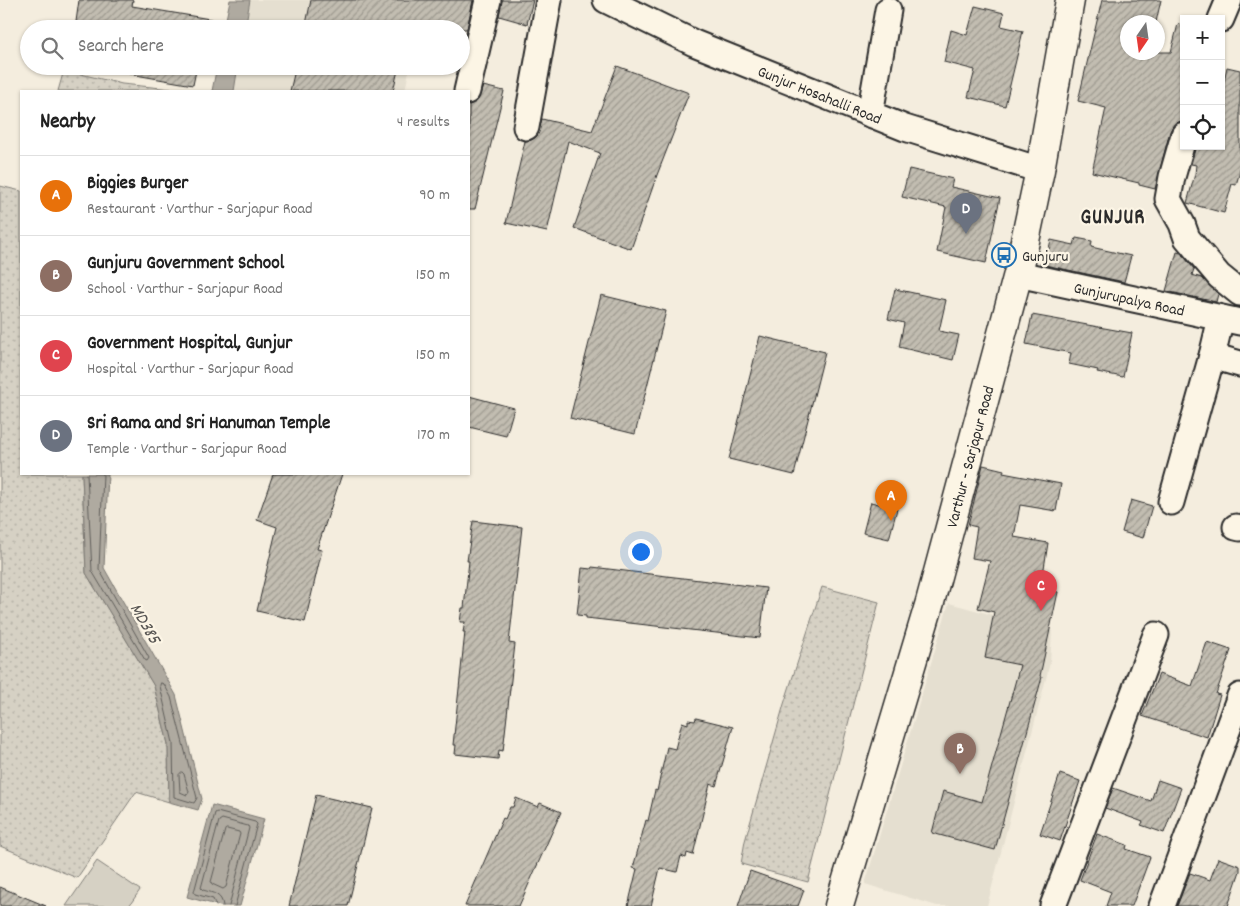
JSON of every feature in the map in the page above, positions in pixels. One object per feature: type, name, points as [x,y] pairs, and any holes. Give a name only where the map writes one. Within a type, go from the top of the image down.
[{"type":"main road","name":"Varthur - Sarjapur Road","points":[[839,906],[930,602],[1018,274],[1040,170],[1070,0]]},
{"type":"street","points":[[467,90],[488,0]]},
{"type":"street","points":[[526,127],[548,0]]},
{"type":"street","name":"Gunjur Hosahalli Road","points":[[606,0],[694,43],[904,128],[1040,170]]},
{"type":"street","points":[[1223,15],[1229,0]]},
{"type":"street","points":[[870,114],[888,10]]},
{"type":"street","points":[[1180,149],[1168,199],[1182,224],[1187,238],[1219,276],[1240,293]]},
{"type":"street","name":"Gunjurupalya Road","points":[[1018,274],[1230,320]]},
{"type":"street","points":[[1171,502],[1212,356],[1230,320]]},
{"type":"street","points":[[1212,356],[1240,364]]},
{"type":"street","points":[[1053,906],[1156,635]]},
{"type":"street","points":[[1162,906],[1240,696]]},
{"type":"shaded area","points":[[250,0],[423,0],[419,20],[247,20]]},
{"type":"shaded area","points":[[63,75],[85,75],[122,84],[181,90],[58,90]]},
{"type":"shaded area","points":[[237,75],[408,75],[405,90],[234,90]]},
{"type":"shaded area","points":[[0,186],[20,191],[20,475],[82,475],[86,573],[154,686],[168,744],[169,802],[136,792],[77,878],[0,846]]},
{"type":"shaded area","points":[[822,587],[879,602],[808,882],[741,864],[745,841],[784,704]]},
{"type":"shaded area","points":[[949,603],[1052,631],[1050,663],[987,906],[937,906],[865,884]]},
{"type":"shaded area","points":[[97,861],[140,890],[129,906],[66,906]]},
{"type":"water","points":[[230,0],[250,0],[247,20],[226,20]]},
{"type":"water","points":[[215,75],[237,75],[234,90],[212,90]]},
{"type":"water","points":[[82,475],[108,475],[104,568],[176,695],[202,799],[198,810],[169,802],[168,744],[154,686],[86,573]]},
{"type":"water","points":[[212,805],[264,819],[240,906],[220,906],[187,897]]},
{"type":"building","points":[[79,0],[133,0],[132,6],[216,20],[76,20]]},
{"type":"building","points":[[311,0],[473,0],[469,20],[307,20]]},
{"type":"building","points":[[502,0],[533,0],[527,24],[499,16]]},
{"type":"building","points":[[1102,0],[1161,0],[1158,15],[1120,15],[1120,60],[1165,60],[1165,52],[1171,52],[1178,24],[1180,24],[1180,121],[1174,124],[1170,131],[1155,189],[1139,185],[1139,183],[1092,172],[1106,108],[1078,101]]},
{"type":"building","points":[[975,6],[1004,13],[1001,26],[1023,31],[1005,106],[968,97],[975,70],[944,62],[951,30],[967,35]]},
{"type":"building","points":[[617,66],[689,93],[631,249],[574,228],[600,153],[568,141],[547,232],[506,223],[525,141],[537,136],[542,119],[592,131]]},
{"type":"building","points":[[1227,67],[1240,70],[1240,171],[1236,185],[1232,184],[1224,213],[1187,203],[1195,174],[1196,165],[1191,164],[1195,150],[1225,150],[1225,76]]},
{"type":"building","points":[[136,75],[195,75],[193,85]]},
{"type":"building","points":[[294,75],[397,75],[393,90],[290,90]]},
{"type":"building","points":[[483,86],[504,91],[475,209],[470,209],[470,104],[478,100]]},
{"type":"building","points":[[909,169],[953,179],[951,187],[1000,198],[986,263],[937,252],[946,207],[902,197]]},
{"type":"building","points":[[1076,238],[1092,241],[1091,247],[1131,256],[1124,282],[1045,265],[1051,240],[1074,245]]},
{"type":"building","points":[[1177,252],[1181,253],[1194,269],[1192,275],[1202,278],[1218,294],[1216,302],[1166,291]]},
{"type":"building","points":[[895,289],[946,300],[939,331],[959,335],[953,360],[899,347],[904,323],[888,319]]},
{"type":"building","points":[[601,295],[666,311],[635,434],[570,418]]},
{"type":"building","points":[[1032,315],[1132,333],[1123,377],[1069,364],[1071,353],[1026,344]]},
{"type":"building","points":[[760,336],[825,352],[794,475],[729,459]]},
{"type":"building","points":[[470,396],[514,408],[506,436],[470,427]]},
{"type":"building","points":[[983,465],[1004,470],[1003,473],[1061,484],[1056,511],[1020,505],[1014,537],[1048,543],[1041,587],[1058,592],[1040,676],[1042,677],[995,850],[932,833],[943,791],[982,802],[1020,665],[985,658],[994,612],[978,608],[990,561],[972,558],[977,527],[968,525]]},
{"type":"building","points":[[273,475],[342,475],[317,549],[322,550],[305,622],[257,611],[277,527],[257,520]]},
{"type":"building","points":[[1131,500],[1152,506],[1143,538],[1122,532]]},
{"type":"building","points":[[871,502],[897,509],[889,539],[863,533]]},
{"type":"building","points":[[473,521],[522,527],[509,643],[515,644],[503,751],[499,750],[498,759],[455,754],[456,745],[453,745],[465,632],[463,632],[465,622],[460,622],[462,608],[464,608],[469,561],[467,561]]},
{"type":"building","points":[[592,567],[766,588],[760,638],[586,618],[586,616],[577,615],[582,568],[591,569]]},
{"type":"building","points":[[1207,642],[1231,650],[1216,694],[1220,695],[1207,737],[1142,716],[1159,674],[1192,686]]},
{"type":"building","points":[[696,718],[733,727],[716,786],[710,784],[693,855],[687,853],[686,858],[681,856],[677,872],[660,868],[651,906],[628,906],[637,869],[633,868],[646,820],[648,821],[655,790],[657,791],[667,747],[675,749],[682,722],[688,724],[688,720],[695,721]]},
{"type":"building","points":[[1060,774],[1080,781],[1060,841],[1040,834]]},
{"type":"building","points":[[1158,780],[1181,788],[1164,833],[1141,825],[1143,822],[1105,808],[1113,788],[1151,801]]},
{"type":"building","points":[[316,795],[372,808],[348,906],[289,906]]},
{"type":"building","points":[[516,798],[538,807],[540,803],[561,812],[519,906],[465,906],[503,818],[505,819],[510,807],[513,807]]},
{"type":"building","points":[[1097,834],[1127,845],[1126,849],[1150,857],[1132,906],[1106,906],[1111,892],[1080,880]]},
{"type":"building","points":[[1218,858],[1240,866],[1228,906],[1177,906],[1190,873],[1210,880]]},
{"type":"building","points":[[750,871],[804,890],[798,906],[738,906]]},
{"type":"building","points":[[0,887],[46,906],[0,906]]},
{"type":"place","name":"Sri Rama and Sri Hanuman Temple","points":[[966,234]]},
{"type":"place","name":"Gunjuru","points":[[1004,255]]},
{"type":"place","name":"Biggies Burger","points":[[891,521]]},
{"type":"place","name":"Government Hospital, Gunjur","points":[[1041,611]]},
{"type":"place","name":"Gunjuru Government School","points":[[960,774]]},
{"type":"district","name":"GUNJUR","points":[[1113,216]]},
{"type":"water label","name":"MD385","points":[[146,623]]}]
